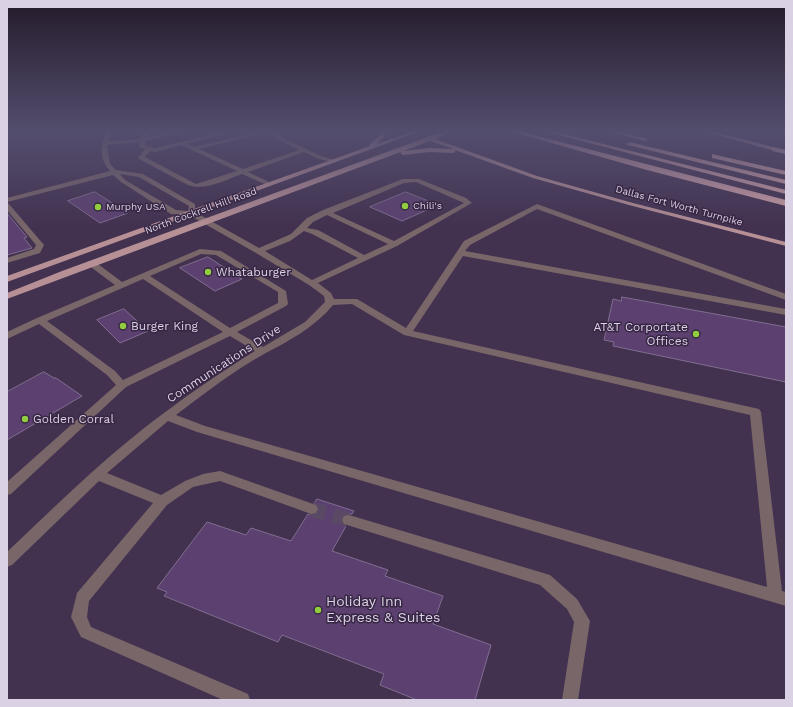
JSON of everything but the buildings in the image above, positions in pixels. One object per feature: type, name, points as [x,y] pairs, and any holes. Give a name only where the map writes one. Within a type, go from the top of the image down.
[{"type":"highway","points":[[639,165],[786,203]]},
{"type":"highway","points":[[680,165],[786,192]]},
{"type":"highway","points":[[716,165],[786,182]]},
{"type":"highway","points":[[752,165],[786,173]]},
{"type":"main road","name":"North Cockrell Hill Road","points":[[7,279],[322,165]]},
{"type":"main road","name":"North Cockrell Hill Road","points":[[7,296],[91,263],[357,165]]},
{"type":"main road","name":"Dallas Fort Worth Turnpike","points":[[502,165],[535,177],[609,198],[786,244]]},
{"type":"street","points":[[108,165],[123,181],[174,212],[190,213],[259,251],[312,283],[328,295],[330,302],[354,301],[407,333],[755,412],[780,597],[201,428],[167,416]]},
{"type":"street","points":[[154,165],[196,186],[204,185],[262,165]]},
{"type":"street","points":[[227,165],[269,184]]},
{"type":"street","points":[[7,200],[116,172],[141,175],[193,206],[190,213]]},
{"type":"street","points":[[259,251],[296,234],[303,229],[310,220],[326,212],[403,181],[417,180],[464,199],[468,203],[394,244],[312,283]]},
{"type":"street","points":[[7,204],[40,246],[37,251],[7,261]]},
{"type":"street","points":[[407,333],[467,243],[537,206],[786,297]]},
{"type":"street","points":[[326,212],[394,244]]},
{"type":"street","points":[[303,229],[315,232],[364,258]]},
{"type":"street","points":[[7,336],[40,320],[200,251],[218,253],[282,291],[283,304],[122,385],[7,490]]},
{"type":"street","points":[[461,253],[786,312]]},
{"type":"street","points":[[91,263],[122,285]]},
{"type":"street","points":[[144,276],[262,351]]},
{"type":"street","name":"Communications Drive","points":[[7,560],[131,444],[167,416],[262,351],[293,334],[314,320],[330,302]]},
{"type":"street","points":[[40,320],[111,373],[122,385]]},
{"type":"street","points":[[98,475],[162,500]]},
{"type":"street","points":[[242,700],[86,632],[79,617],[82,598],[162,500],[189,484],[220,476],[311,509]]},
{"type":"street","points":[[349,520],[545,580],[572,604],[582,621],[570,700]]},
{"type":"tunnel","points":[[311,509],[349,520]]},
{"type":"place","name":"Chili's","points":[[405,206]]},
{"type":"place","name":"Murphy USA","points":[[98,207]]},
{"type":"place","name":"Whataburger","points":[[208,272]]},
{"type":"place","name":"Burger King","points":[[123,326]]},
{"type":"place","name":"AT&T Corportate Offices","points":[[696,334]]},
{"type":"place","name":"Golden Corral","points":[[25,419]]},
{"type":"place","name":"Holiday Inn Express & Suites","points":[[318,610]]}]
